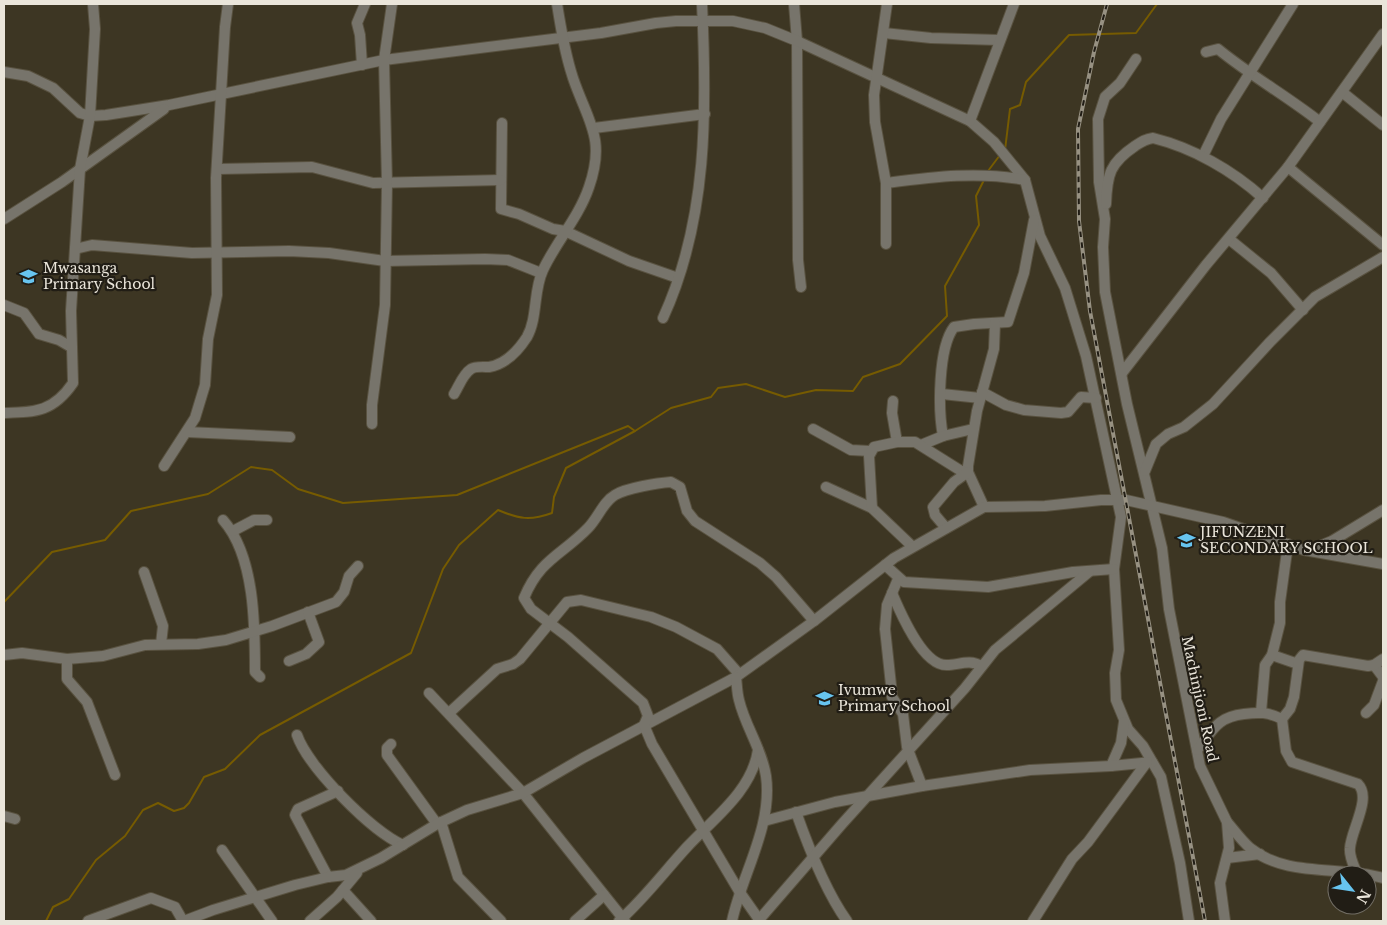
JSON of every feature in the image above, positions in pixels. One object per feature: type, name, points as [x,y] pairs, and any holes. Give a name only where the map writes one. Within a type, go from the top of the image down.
[{"type":"street","points":[[4,412],[31,412],[46,409],[55,404],[73,383],[71,347],[75,249],[80,169],[90,116],[95,29],[93,4]]},
{"type":"street","points":[[164,466],[195,418],[205,385],[208,339],[217,294],[217,168],[228,4]]},
{"type":"street","points":[[362,65],[360,35],[356,23],[365,4]]},
{"type":"street","points":[[372,424],[372,404],[385,305],[387,183],[384,60],[392,4]]},
{"type":"street","points":[[454,394],[465,374],[472,368],[493,366],[505,362],[522,343],[531,325],[541,273],[581,206],[589,186],[597,146],[594,128],[573,77],[562,37],[557,4]]},
{"type":"street","points":[[663,318],[678,278],[700,188],[706,114],[702,6],[713,4]]},
{"type":"street","points":[[794,4],[797,41],[796,165],[798,260],[801,287]]},
{"type":"street","points":[[886,244],[886,183],[874,107],[876,78],[887,4]]},
{"type":"street","points":[[970,120],[1014,4]]},
{"type":"street","points":[[1202,156],[1221,119],[1293,4]]},
{"type":"street","points":[[4,72],[28,76],[53,88],[80,113],[90,116],[169,106],[221,93],[384,60],[601,33],[656,23],[733,21],[765,28],[797,41],[970,120],[994,142],[1026,180],[1040,236],[1065,288],[1096,398],[1122,526],[1114,569],[1120,650],[1116,671],[1116,691],[1124,722],[1163,783],[1180,862],[1189,921]]},
{"type":"street","points":[[884,32],[931,38],[1000,40]]},
{"type":"street","points":[[1122,373],[1206,265],[1288,167],[1383,34]]},
{"type":"street","points":[[1206,52],[1218,49],[1249,74],[1288,98],[1320,122]]},
{"type":"street","points":[[1106,220],[1098,182],[1098,119],[1105,97],[1120,83],[1136,59]]},
{"type":"street","points":[[1342,92],[1383,125]]},
{"type":"street","points":[[4,219],[80,169],[129,132],[169,106]]},
{"type":"street","points":[[594,128],[706,114]]},
{"type":"street","points":[[502,123],[501,209],[519,214],[553,229],[565,231],[622,258],[678,278]]},
{"type":"street","name":"Machinjioni Road","points":[[1225,921],[1220,882],[1229,848],[1226,822],[1218,802],[1203,778],[1197,750],[1168,609],[1162,548],[1144,474],[1106,292],[1103,247],[1111,169],[1125,151],[1146,139],[1153,138],[1202,156],[1238,177],[1263,198]]},
{"type":"street","points":[[217,168],[312,167],[357,180],[387,183],[501,180]]},
{"type":"street","points":[[1288,167],[1383,245]]},
{"type":"street","points":[[886,183],[972,174],[1026,180]]},
{"type":"street","points":[[943,436],[943,356],[950,334],[954,328],[962,325],[1007,323],[1024,273],[1034,218]]},
{"type":"street","points":[[1229,239],[1270,273],[1303,310]]},
{"type":"street","points":[[75,249],[92,245],[192,253],[309,252],[386,261],[508,260],[541,273]]},
{"type":"street","points":[[1144,474],[1156,444],[1168,434],[1184,427],[1213,404],[1256,356],[1322,291],[1383,257]]},
{"type":"street","points":[[4,305],[24,313],[38,334],[59,340],[71,347]]},
{"type":"street","points":[[946,528],[935,515],[933,507],[954,482],[967,473],[973,429],[994,349],[995,323]]},
{"type":"street","points":[[942,394],[981,395],[1024,410],[1061,413],[1068,412],[1081,397],[1096,398]]},
{"type":"street","points":[[893,401],[892,413],[897,442]]},
{"type":"street","points":[[814,429],[851,450],[870,451],[874,447],[908,441],[921,445],[967,473],[984,507]]},
{"type":"street","points":[[921,445],[943,436],[973,429]]},
{"type":"street","points":[[187,432],[290,437]]},
{"type":"street","points":[[870,451],[872,508]]},
{"type":"street","points":[[814,621],[776,577],[760,563],[695,521],[687,511],[680,487],[671,482],[615,495],[584,533],[544,565],[536,574],[524,598],[531,609],[637,697],[648,716],[644,725],[652,744],[739,891],[759,921],[815,858],[842,824],[973,678],[980,666],[995,650],[1089,572]]},
{"type":"street","points":[[826,487],[872,508],[912,546]]},
{"type":"street","points":[[88,921],[151,898],[175,907],[184,921],[213,910],[359,870],[439,823],[467,810],[523,793],[644,725],[737,676],[814,621],[912,546],[984,507],[1045,506],[1118,500],[1223,522],[1308,550],[1383,564]]},
{"type":"street","points":[[1308,550],[1332,541],[1383,510]]},
{"type":"street","points":[[224,520],[239,542],[247,575],[254,632],[255,672],[260,677]]},
{"type":"street","points":[[233,531],[254,520],[267,520]]},
{"type":"street","points":[[1261,712],[1265,665],[1272,655],[1280,623],[1280,602],[1288,544]]},
{"type":"street","points":[[885,565],[898,579],[904,582],[988,587],[1114,569]]},
{"type":"street","points":[[4,655],[22,654],[67,659],[103,656],[130,648],[161,644],[214,642],[254,632],[336,602],[344,592],[349,576],[358,566]]},
{"type":"street","points":[[144,572],[163,626],[161,644]]},
{"type":"street","points":[[898,579],[888,605],[885,629],[892,697],[903,714],[909,751],[922,786]]},
{"type":"street","points":[[892,593],[912,634],[932,660],[944,666],[972,662],[980,666]]},
{"type":"street","points":[[449,713],[497,669],[516,662],[568,602],[573,600],[594,602],[651,617],[676,627],[717,649],[737,676],[739,701],[759,750],[767,786],[764,821],[739,891],[732,921]]},
{"type":"street","points":[[289,661],[306,654],[319,642],[308,612]]},
{"type":"street","points":[[1354,865],[1350,851],[1354,827],[1363,807],[1362,788],[1358,784],[1292,762],[1286,751],[1282,719],[1290,710],[1294,697],[1298,664],[1300,657],[1305,654],[1374,665],[1383,659]]},
{"type":"street","points":[[1272,655],[1298,664]]},
{"type":"street","points":[[67,659],[67,679],[87,702],[115,775]]},
{"type":"street","points":[[1374,665],[1383,677]]},
{"type":"street","points":[[1366,713],[1374,705],[1383,681]]},
{"type":"street","points":[[429,693],[523,793],[622,920],[687,846],[705,831],[731,802],[749,776],[759,750]]},
{"type":"street","points":[[1197,750],[1213,728],[1226,717],[1261,712],[1282,719]]},
{"type":"street","points":[[1111,766],[1121,743],[1124,722]]},
{"type":"street","points":[[298,735],[302,748],[309,758],[338,792],[374,827],[403,845]]},
{"type":"street","points":[[391,744],[387,748],[387,755],[439,823],[458,877],[501,921]]},
{"type":"street","points":[[764,821],[870,795],[922,786],[1030,770],[1150,762]]},
{"type":"street","points":[[1033,921],[1072,859],[1088,842],[1150,762]]},
{"type":"street","points":[[328,877],[298,824],[295,814],[298,809],[338,792]]},
{"type":"street","points":[[796,812],[834,900],[846,921]]},
{"type":"street","points":[[4,816],[15,819]]},
{"type":"street","points":[[1226,822],[1245,843],[1260,854],[1292,867],[1327,870]]},
{"type":"street","points":[[222,850],[272,921]]},
{"type":"street","points":[[1227,858],[1260,854]]},
{"type":"street","points":[[310,921],[343,890],[359,870]]},
{"type":"street","points":[[343,890],[371,921]]},
{"type":"street","points":[[575,921],[604,895]]},
{"type":"waterway","points":[[1005,150],[1010,109],[1020,105],[1026,82],[1069,35],[1136,33],[1157,4]]},
{"type":"waterway","points":[[988,171],[1000,155]]},
{"type":"waterway","points":[[46,921],[53,907],[69,899],[96,860],[125,836],[143,810],[158,803],[174,811],[184,808],[204,777],[225,769],[260,735],[411,653],[443,569],[459,545],[498,510],[525,518],[552,513],[554,497],[566,468],[635,431],[671,408],[711,397],[718,388],[746,384],[785,397],[816,390],[853,391],[863,377],[900,364],[947,316],[945,286],[979,225],[976,196],[984,180]]},
{"type":"waterway","points":[[4,602],[52,552],[105,540],[131,511],[208,494],[251,467],[272,470],[298,489],[343,503],[457,495],[628,426],[635,431]]},
{"type":"railway","points":[[1107,4],[1094,52],[1078,129],[1079,221],[1090,311],[1205,921]]},
{"type":"place","name":"Mwasanga Primary School","points":[[29,276]]},
{"type":"place","name":"JIFUNZENI SECONDARY SCHOOL","points":[[1186,540]]},
{"type":"place","name":"Ivumwe Primary School","points":[[824,698]]}]
